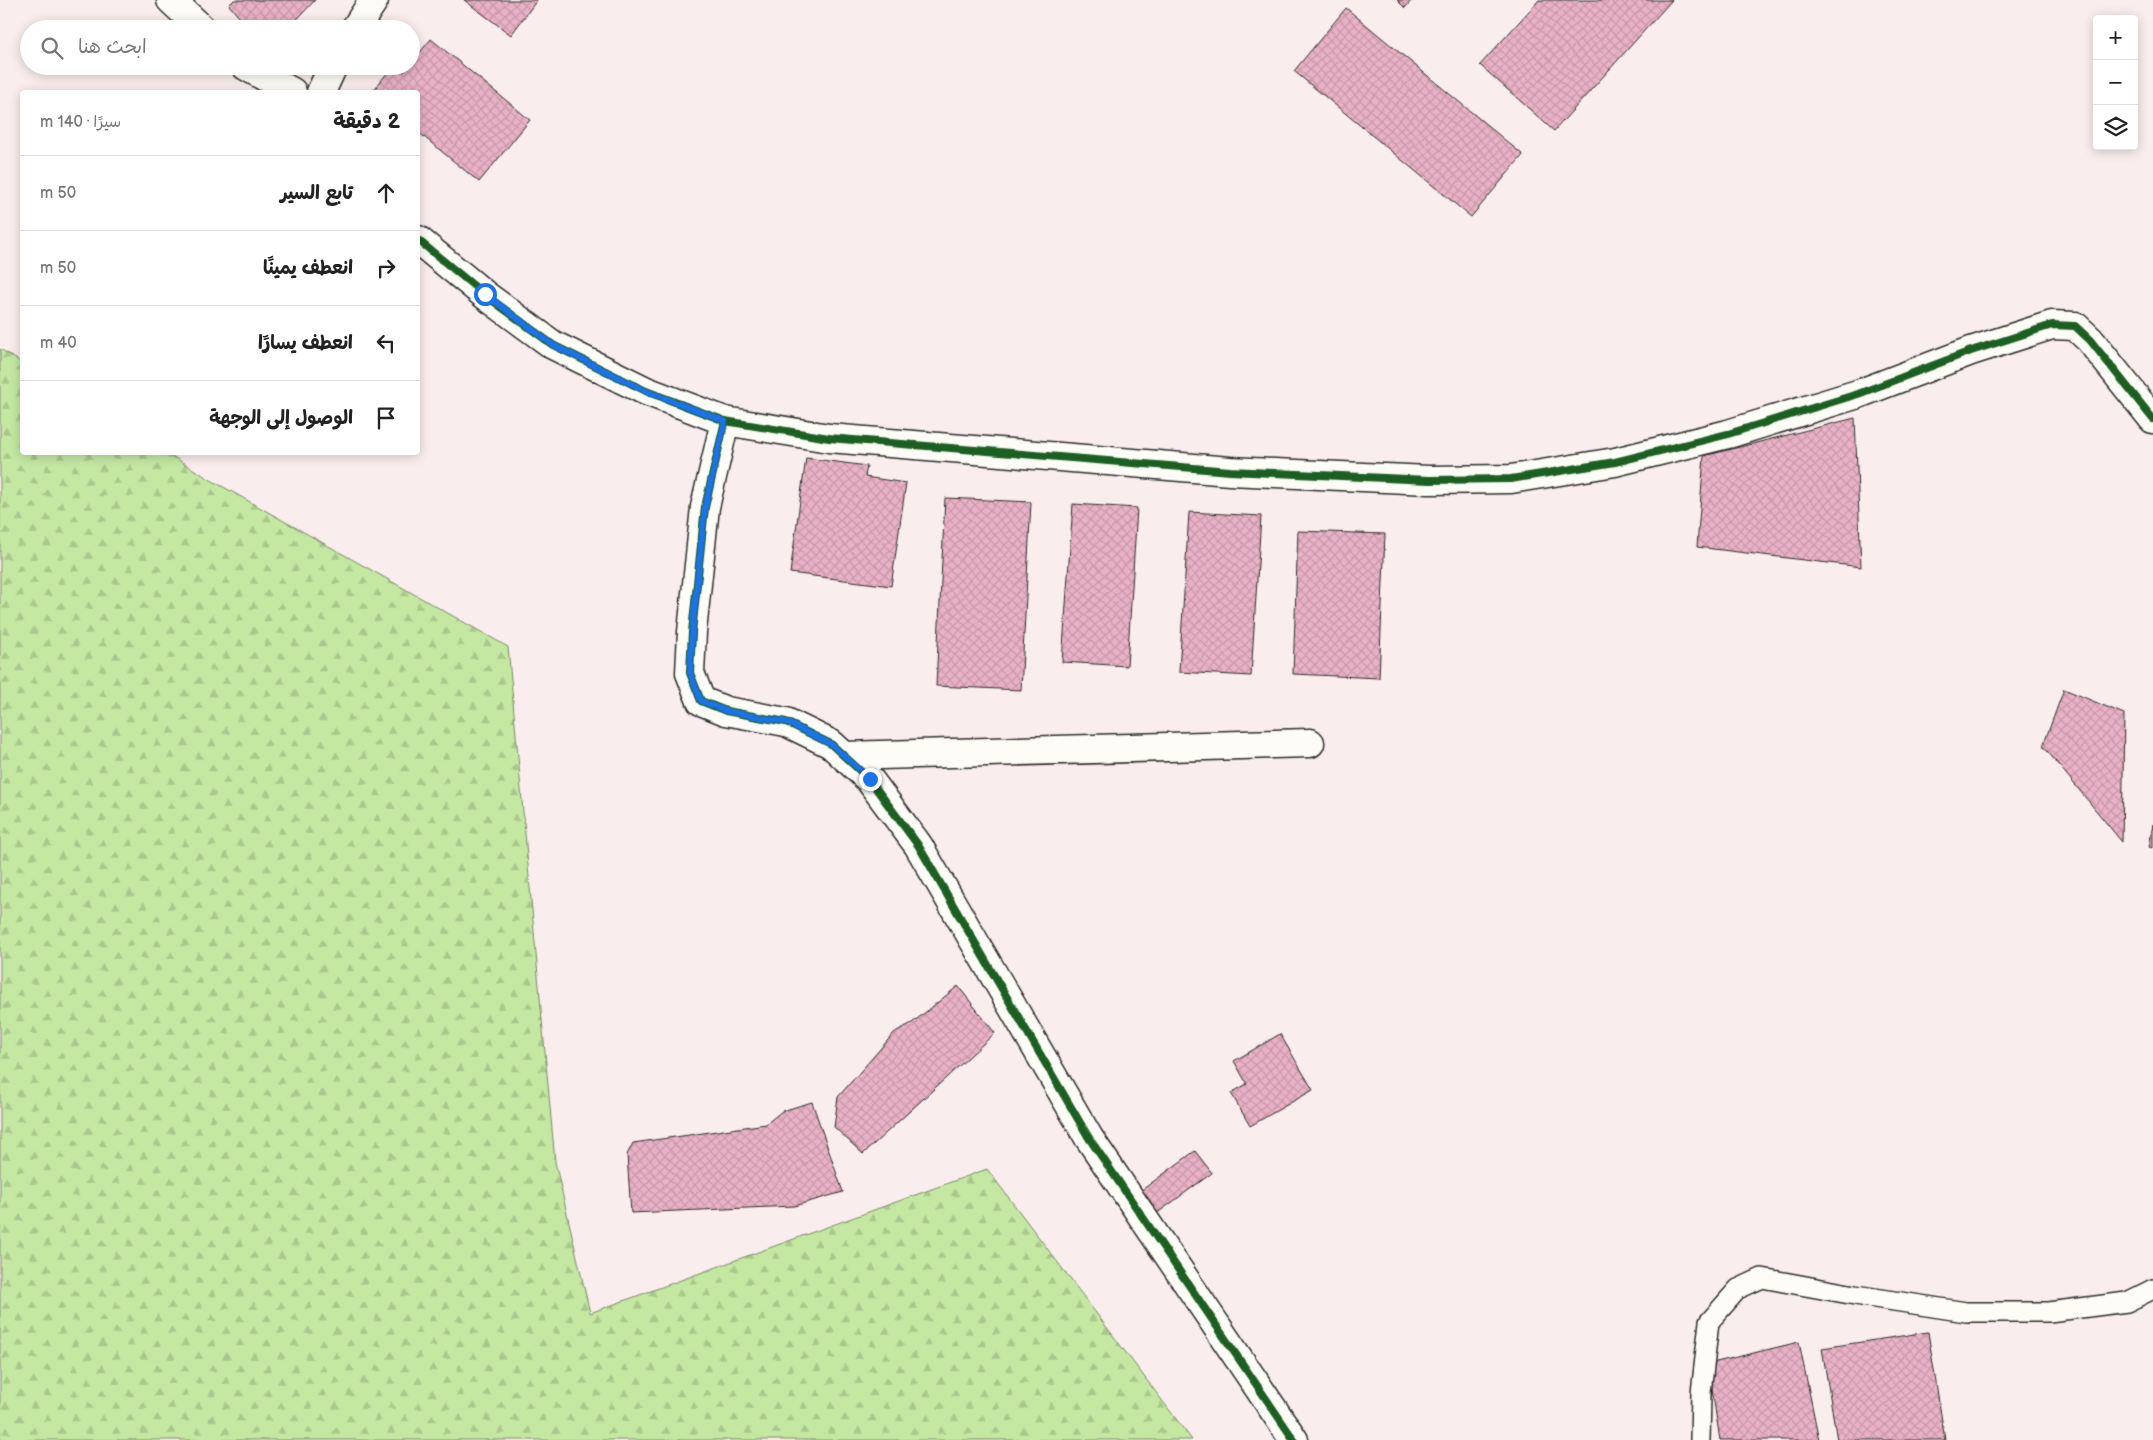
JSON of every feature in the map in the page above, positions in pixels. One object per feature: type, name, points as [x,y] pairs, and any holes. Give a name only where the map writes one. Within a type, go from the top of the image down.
[{"type":"street","points":[[171,0],[192,20]]},
{"type":"street","points":[[361,20],[374,0]]},
{"type":"street","points":[[262,75],[288,90]]},
{"type":"street","points":[[322,90],[329,75]]},
{"type":"street","points":[[420,242],[553,345],[646,391],[725,421],[829,438],[1230,471],[1429,480],[1511,479],[1615,462],[1728,434],[1858,394],[1971,351],[2052,325],[2075,326],[2090,340],[2153,419]]},
{"type":"street","points":[[725,421],[705,507],[692,632],[690,673],[701,701],[726,711],[786,722],[831,744],[870,779],[918,845],[1089,1138],[1294,1440]]},
{"type":"street","points":[[844,756],[1310,743]]},
{"type":"lane","points":[[1700,1440],[1701,1393],[1709,1322],[1738,1290],[1762,1278],[1966,1312],[2049,1312],[2128,1302],[2153,1289]]},
{"type":"green space","points":[[0,349],[20,362],[20,455],[170,455],[211,480],[508,647],[555,1162],[590,1313],[987,1169],[1192,1440],[0,1440]]},
{"type":"building","points":[[234,0],[315,0],[296,20],[242,20],[229,5]]},
{"type":"building","points":[[464,0],[537,0],[511,35]]},
{"type":"building","points":[[1397,0],[1412,0],[1405,8]]},
{"type":"building","points":[[1539,0],[1672,0],[1554,131],[1480,65]]},
{"type":"building","points":[[1346,8],[1523,155],[1471,217],[1294,71]]},
{"type":"building","points":[[431,39],[530,120],[479,182],[420,134],[420,90],[374,90],[386,75],[420,75],[420,52]]},
{"type":"building","points":[[1855,418],[1861,567],[1697,547],[1704,456]]},
{"type":"building","points":[[806,458],[867,466],[865,477],[906,483],[891,586],[790,573]]},
{"type":"building","points":[[945,498],[1031,502],[1021,690],[936,686]]},
{"type":"building","points":[[1073,504],[1137,508],[1127,666],[1062,662]]},
{"type":"building","points":[[1189,512],[1261,516],[1251,676],[1179,672]]},
{"type":"building","points":[[1298,531],[1385,534],[1379,678],[1293,674]]},
{"type":"building","points":[[2064,689],[2124,714],[2122,842],[2043,746]]},
{"type":"building","points":[[2153,824],[2153,848],[2149,847]]},
{"type":"building","points":[[958,986],[995,1033],[863,1154],[834,1127],[838,1097],[895,1032],[912,1023]]},
{"type":"building","points":[[1280,1034],[1313,1090],[1250,1126],[1231,1093],[1247,1084],[1234,1061]]},
{"type":"building","points":[[812,1102],[843,1192],[794,1206],[631,1213],[627,1155],[633,1143],[766,1124],[782,1111]]},
{"type":"building","points":[[1195,1151],[1212,1173],[1152,1217],[1135,1195]]},
{"type":"building","points":[[1928,1332],[1945,1440],[1837,1440],[1822,1348]]},
{"type":"building","points":[[1799,1342],[1819,1440],[1720,1440],[1708,1364]]},
{"type":"cycle path","points":[[420,242],[485,295],[553,345],[646,391],[725,421],[829,438],[1230,471],[1429,480],[1511,479],[1615,462],[1728,434],[1858,394],[1971,351],[2052,325],[2075,326],[2090,340],[2153,419]]},
{"type":"cycle path","points":[[725,421],[705,507],[692,632],[690,673],[701,701],[726,711],[786,722],[831,744],[869,779],[918,845],[1089,1138],[1294,1440]]},
{"type":"route","points":[[485,294],[553,345],[646,391],[725,421],[705,507],[692,632],[690,673],[701,701],[726,711],[786,722],[831,744],[870,779]]}]
